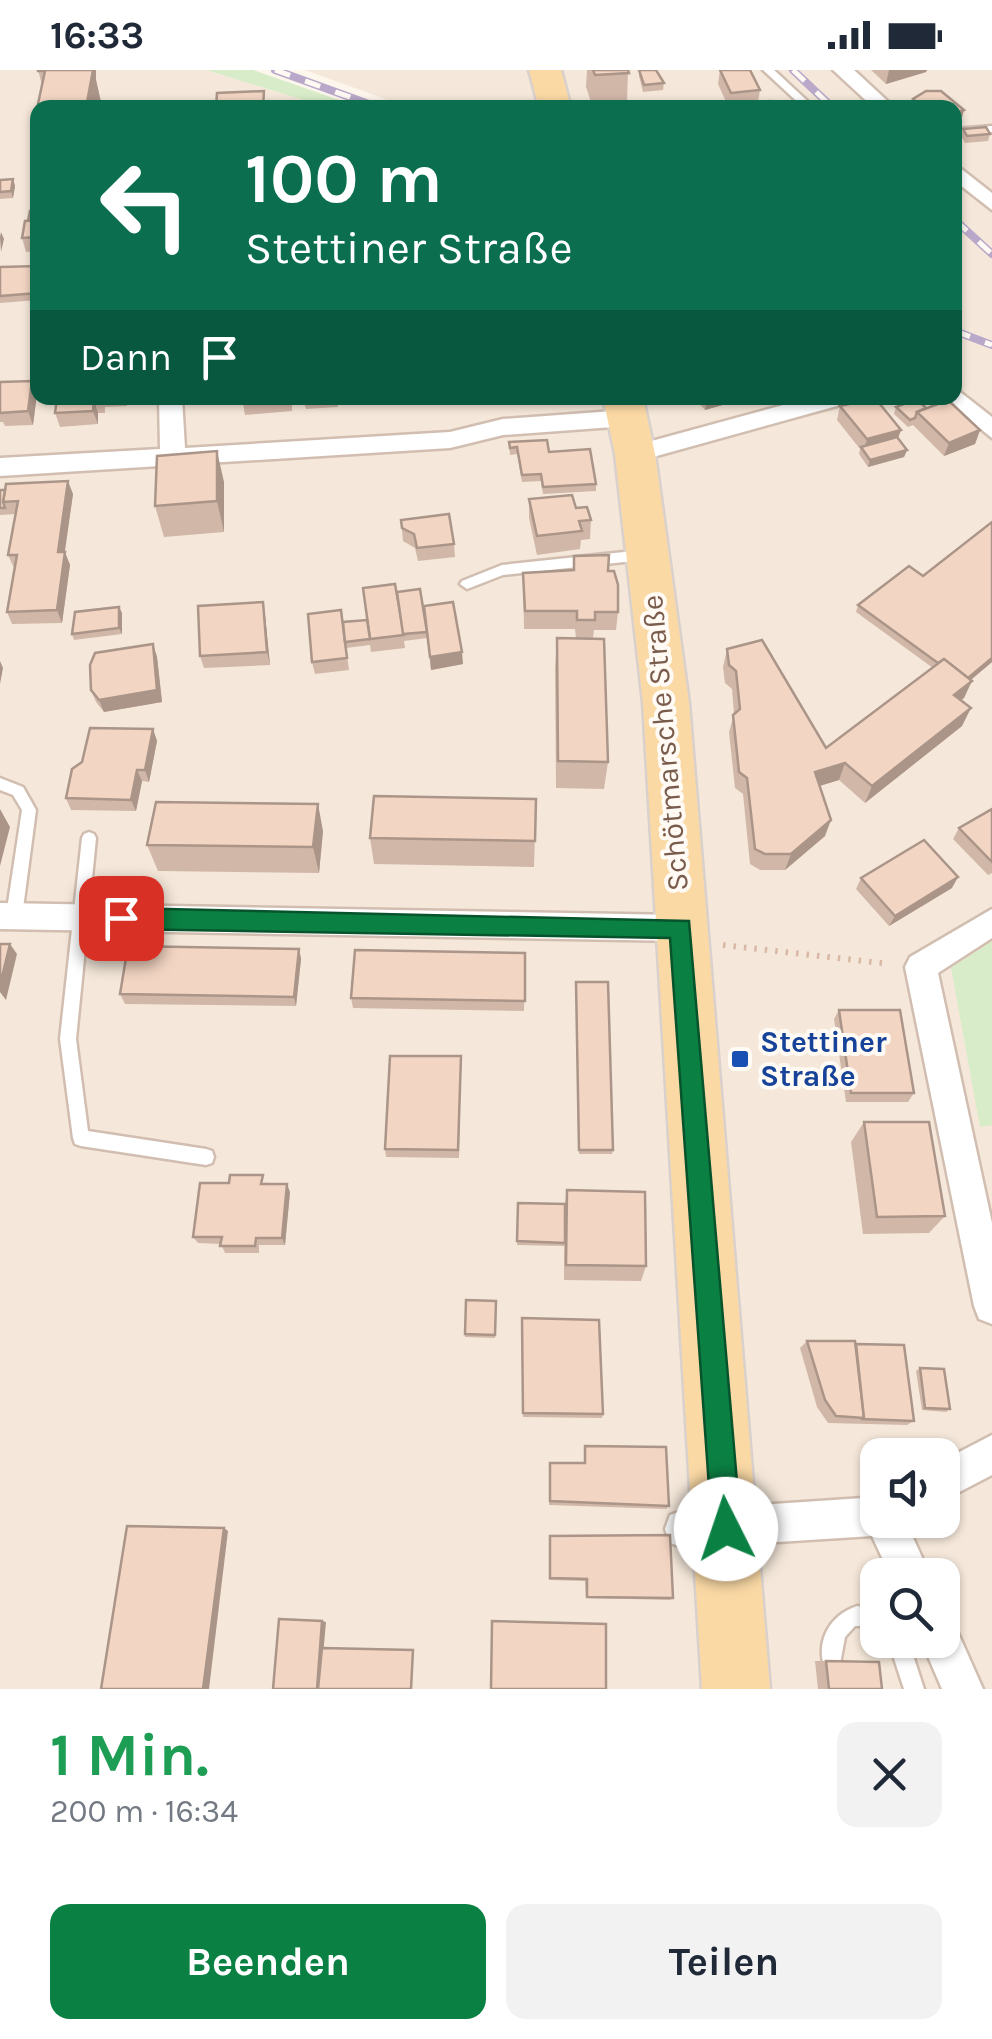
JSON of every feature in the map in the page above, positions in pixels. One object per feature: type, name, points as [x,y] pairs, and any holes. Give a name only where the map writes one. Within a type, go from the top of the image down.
[{"type":"main road","points":[[546,70],[553,100]]},
{"type":"main road","name":"Schötmarsche Straße","points":[[628,423],[666,703],[682,934],[705,1529],[736,1689]]},
{"type":"street","points":[[843,70],[877,100]]},
{"type":"street","points":[[962,176],[992,204]]},
{"type":"street","points":[[962,402],[992,430]]},
{"type":"street","points":[[170,405],[174,459]]},
{"type":"street","points":[[0,466],[174,459],[450,440],[503,427],[628,423],[778,405]]},
{"type":"street","points":[[7,916],[682,934]]},
{"type":"street","points":[[992,922],[921,967],[992,1306]]},
{"type":"street","points":[[960,1472],[992,1454]]},
{"type":"street","points":[[705,1529],[860,1517]]},
{"type":"street","points":[[949,1658],[964,1689]]},
{"type":"lane","points":[[768,70],[801,100]]},
{"type":"lane","points":[[962,131],[992,129]]},
{"type":"lane","points":[[467,584],[502,570],[648,555]]},
{"type":"lane","points":[[0,784],[18,791],[29,810],[7,916]]},
{"type":"lane","points":[[89,838],[68,1039],[82,1138],[206,1157]]},
{"type":"lane","points":[[832,1662],[835,1630],[845,1619],[860,1614]]},
{"type":"lane","points":[[904,1658],[914,1689]]},
{"type":"path","points":[[682,934],[921,967]]},
{"type":"shaded area","points":[[0,70],[206,70],[303,100],[30,100],[30,405],[962,405],[962,100],[388,100],[305,70],[992,70],[992,1689],[0,1689]]},
{"type":"green space","points":[[206,70],[253,70],[339,100],[303,100]]},
{"type":"green space","points":[[992,941],[992,1125],[980,1127],[951,968]]},
{"type":"building","points":[[93,70],[87,100],[39,100],[45,71],[38,71]]},
{"type":"building","points":[[593,70],[628,70],[629,73],[595,75]]},
{"type":"building","points":[[639,70],[656,70],[664,83],[644,85]]},
{"type":"building","points":[[720,70],[750,70],[760,90],[731,93]]},
{"type":"building","points":[[264,91],[263,100],[217,100],[217,93]]},
{"type":"building","points":[[926,91],[941,91],[952,100],[914,100]]},
{"type":"building","points":[[986,127],[990,134],[967,136],[963,129]]},
{"type":"building","points":[[13,179],[11,191],[0,192],[0,180]]},
{"type":"building","points":[[25,221],[30,221],[30,238],[22,238]]},
{"type":"building","points":[[30,266],[30,294],[0,296],[0,267]]},
{"type":"building","points":[[30,381],[28,411],[0,413],[0,382]]},
{"type":"building","points":[[56,405],[94,405],[93,411],[55,413]]},
{"type":"building","points":[[881,405],[901,430],[867,439],[840,406]]},
{"type":"building","points":[[923,405],[926,408],[910,420],[896,407]]},
{"type":"building","points":[[935,405],[953,405],[980,430],[949,443],[917,412]]},
{"type":"building","points":[[897,437],[907,450],[870,460],[861,447]]},
{"type":"building","points":[[547,440],[549,452],[590,449],[596,484],[543,487],[541,474],[522,475],[517,447],[510,448],[509,442]]},
{"type":"building","points":[[217,451],[217,501],[155,506],[157,456]]},
{"type":"building","points":[[68,481],[58,552],[65,552],[57,610],[7,612],[17,555],[8,555],[18,501],[3,502],[6,484]]},
{"type":"building","points":[[0,490],[5,490],[5,508],[0,508]]},
{"type":"building","points":[[572,495],[576,508],[587,507],[591,520],[579,521],[582,531],[537,536],[529,499]]},
{"type":"building","points":[[449,514],[454,544],[417,548],[414,534],[402,528],[401,520]]},
{"type":"building","points":[[992,522],[992,658],[968,678],[944,659],[938,663],[858,605],[909,566],[923,576]]},
{"type":"building","points":[[609,555],[608,571],[614,571],[618,585],[618,612],[595,612],[595,620],[577,620],[577,611],[525,611],[523,573],[574,570],[574,556]]},
{"type":"building","points":[[395,584],[404,635],[370,639],[363,588]]},
{"type":"building","points":[[420,589],[427,632],[403,634],[397,592]]},
{"type":"building","points":[[263,602],[267,652],[200,656],[198,606]]},
{"type":"building","points":[[453,602],[462,652],[430,657],[424,606]]},
{"type":"building","points":[[119,607],[119,628],[72,634],[75,612]]},
{"type":"building","points":[[341,610],[347,658],[312,662],[308,614]]},
{"type":"building","points":[[367,620],[370,639],[345,642],[343,622]]},
{"type":"building","points":[[557,638],[604,639],[608,762],[558,761]]},
{"type":"building","points":[[762,640],[826,748],[944,659],[972,681],[954,695],[971,708],[872,786],[845,763],[815,772],[831,820],[791,854],[765,854],[755,849],[747,778],[739,772],[733,715],[740,709],[736,671],[729,665],[727,649]]},
{"type":"building","points":[[153,644],[157,690],[99,700],[91,690],[90,665],[95,653]]},
{"type":"building","points":[[90,728],[153,729],[145,770],[137,770],[131,800],[66,798],[72,769],[82,762]]},
{"type":"building","points":[[374,796],[536,799],[535,841],[370,838]]},
{"type":"building","points":[[156,802],[318,804],[313,847],[147,845]]},
{"type":"building","points":[[992,809],[992,862],[959,828]]},
{"type":"building","points":[[924,840],[958,877],[895,916],[861,878]]},
{"type":"building","points":[[0,944],[10,944],[0,985]]},
{"type":"building","points":[[128,946],[299,949],[294,997],[120,994]]},
{"type":"building","points":[[355,950],[525,953],[525,1001],[351,998]]},
{"type":"building","points":[[576,982],[608,982],[613,1150],[579,1150]]},
{"type":"building","points":[[839,1010],[900,1010],[914,1093],[851,1093]]},
{"type":"building","points":[[390,1056],[461,1056],[458,1150],[385,1149]]},
{"type":"building","points":[[864,1122],[929,1122],[945,1216],[877,1217]]},
{"type":"building","points":[[230,1175],[263,1175],[261,1184],[287,1184],[282,1238],[256,1238],[255,1246],[220,1246],[222,1237],[193,1237],[200,1183],[229,1183]]},
{"type":"building","points":[[567,1190],[645,1192],[646,1266],[566,1265]]},
{"type":"building","points":[[518,1203],[565,1204],[565,1243],[517,1241]]},
{"type":"building","points":[[466,1300],[496,1301],[495,1335],[465,1334]]},
{"type":"building","points":[[522,1318],[599,1320],[603,1414],[523,1413]]},
{"type":"building","points":[[807,1341],[855,1341],[864,1418],[836,1416],[825,1400]]},
{"type":"building","points":[[856,1344],[904,1345],[914,1421],[861,1419],[864,1418]]},
{"type":"building","points":[[920,1368],[944,1369],[950,1409],[925,1408]]},
{"type":"building","points":[[585,1446],[666,1447],[669,1506],[550,1501],[550,1463],[585,1463]]},
{"type":"building","points":[[127,1526],[224,1528],[203,1689],[101,1689]]},
{"type":"building","points":[[670,1535],[673,1598],[587,1597],[587,1579],[550,1578],[550,1536]]},
{"type":"building","points":[[279,1619],[322,1621],[317,1689],[273,1689]]},
{"type":"building","points":[[492,1621],[606,1624],[606,1689],[491,1689]]},
{"type":"building","points":[[322,1648],[413,1650],[411,1689],[318,1689]]},
{"type":"building","points":[[826,1661],[879,1662],[882,1689],[829,1689]]},
{"type":"railway","points":[[275,70],[358,100]]},
{"type":"railway","points":[[793,70],[825,100]]},
{"type":"railway","points":[[962,226],[992,254]]},
{"type":"railway","points":[[962,334],[992,345]]},
{"type":"place","name":"Stettiner Straße","points":[[740,1059]]},
{"type":"route","points":[[121,918],[681,928],[726,1529]]}]
